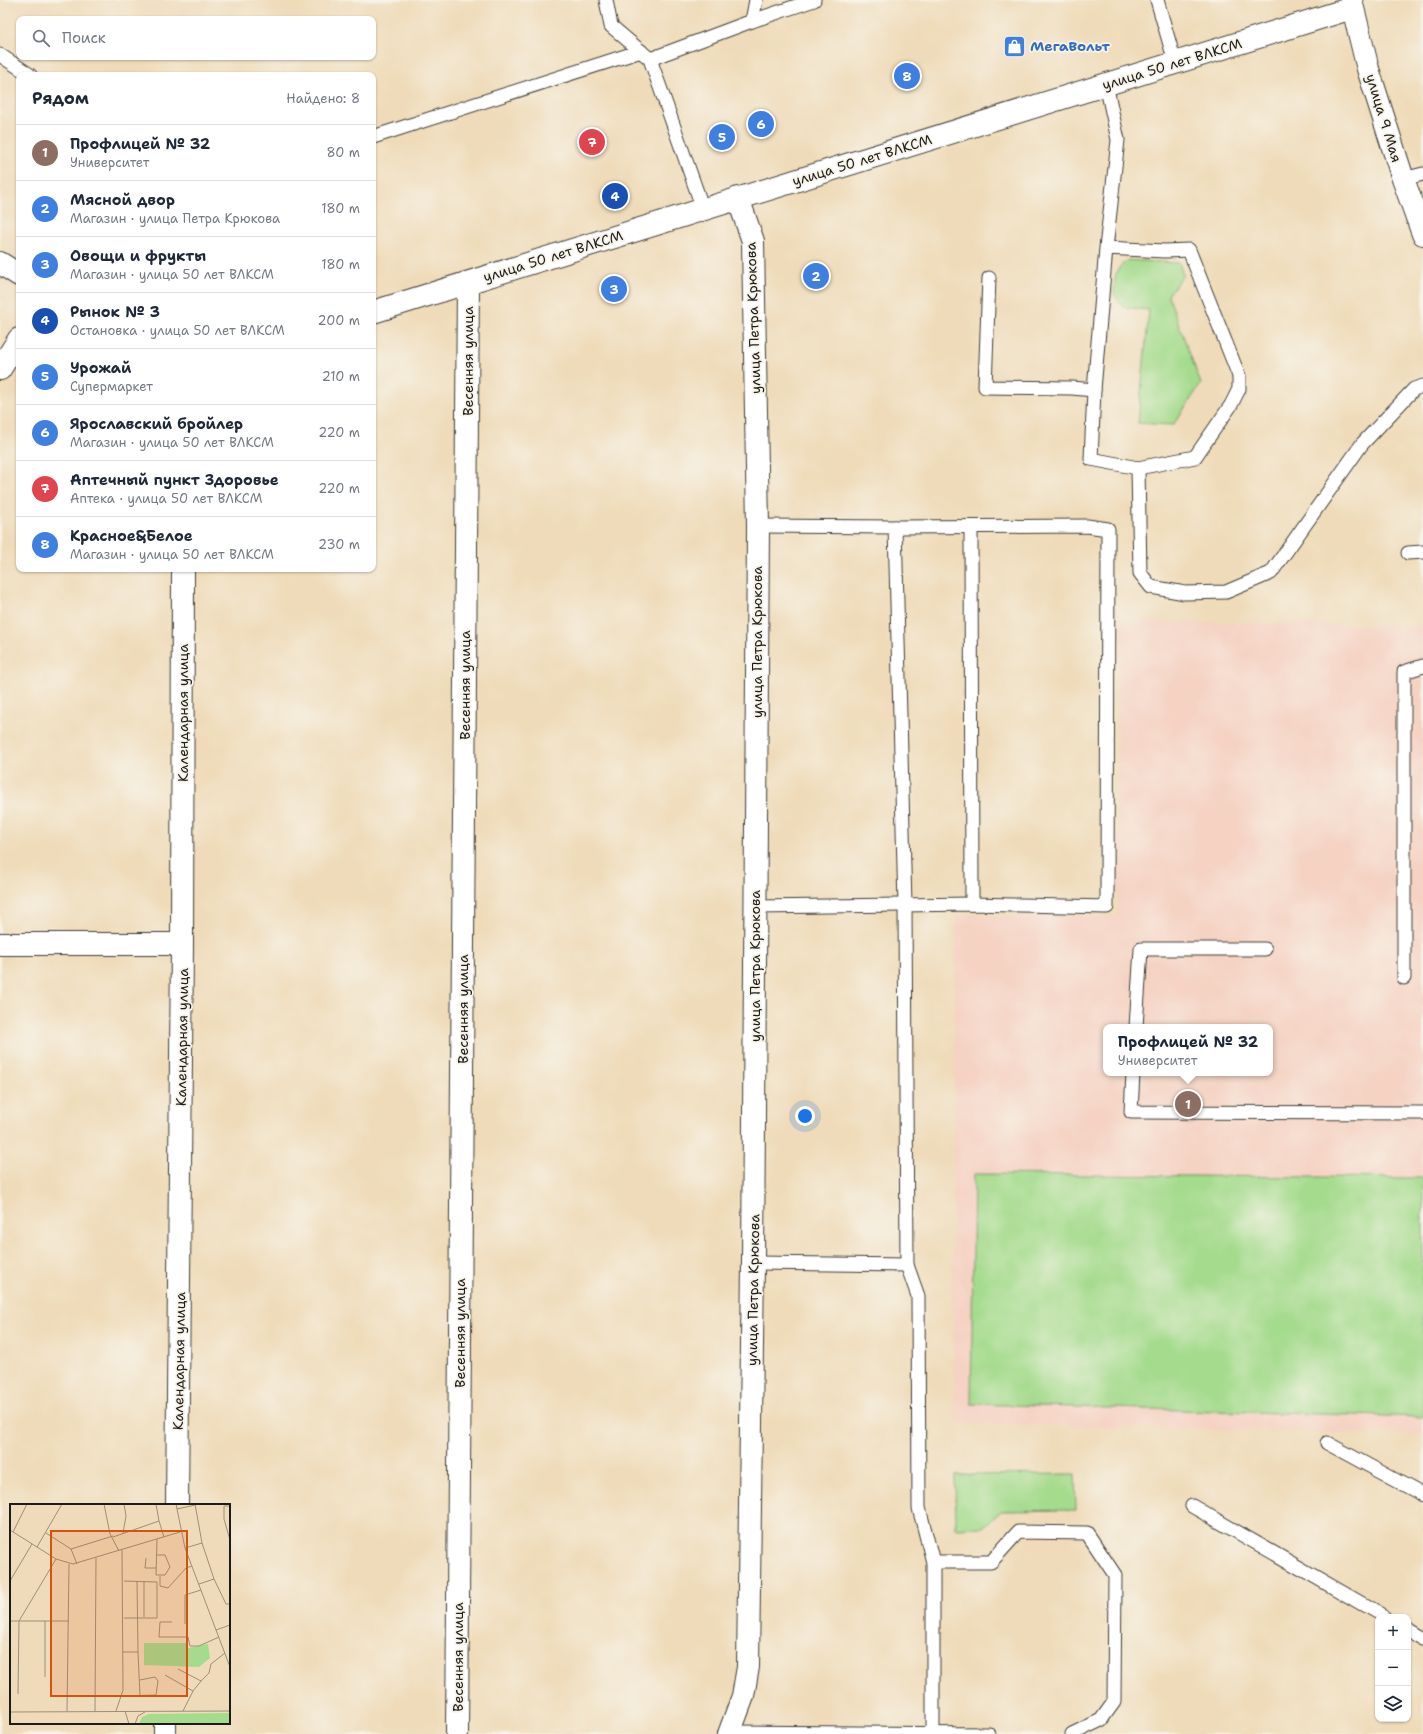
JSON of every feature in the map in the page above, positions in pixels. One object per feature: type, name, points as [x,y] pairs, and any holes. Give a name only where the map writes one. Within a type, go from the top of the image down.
[{"type":"street","name":"улица 50 лет ВЛКСМ","points":[[376,311],[1106,84],[1352,4]]},
{"type":"street","name":"улица 9 Мая","points":[[1352,4],[1368,69],[1413,177],[1423,234]]},
{"type":"street","name":"улица Петра Крюкова","points":[[730,1733],[743,1696],[748,1667],[753,1263],[758,526],[753,242],[738,198]]},
{"type":"street","points":[[0,263],[16,273]]},
{"type":"street","name":"Весенняя улица","points":[[457,1734],[468,283]]},
{"type":"street","points":[[0,369],[16,343]]},
{"type":"street","name":"Календарная улица","points":[[177,1504],[182,944],[183,572]]},
{"type":"street","points":[[0,944],[182,944]]},
{"type":"lane","points":[[606,0],[611,26],[646,55],[704,209]]},
{"type":"lane","points":[[752,20],[756,0]]},
{"type":"lane","points":[[376,136],[646,55],[814,0]]},
{"type":"lane","points":[[1157,0],[1175,62]]},
{"type":"lane","points":[[0,55],[26,72]]},
{"type":"lane","points":[[1106,84],[1118,140],[1106,248],[1094,390],[1091,459],[1138,468],[1195,457],[1231,405],[1239,389],[1239,376],[1189,250],[1165,251],[1106,248]]},
{"type":"lane","points":[[989,278],[985,387],[1072,388],[1094,390]]},
{"type":"lane","points":[[1138,468],[1140,573],[1151,587],[1185,593],[1226,592],[1271,573],[1362,444],[1414,389],[1423,386]]},
{"type":"lane","points":[[756,907],[972,904],[1107,907],[1108,529],[1087,526],[758,526]]},
{"type":"lane","points":[[895,527],[905,905],[907,1265],[918,1296],[919,1508],[933,1562],[933,1733]]},
{"type":"lane","points":[[971,527],[972,904]]},
{"type":"lane","points":[[1408,553],[1423,552]]},
{"type":"lane","points":[[1404,978],[1404,672],[1423,666]]},
{"type":"lane","points":[[1136,1024],[1142,949],[1265,949]]},
{"type":"lane","points":[[1133,1076],[1131,1112],[1423,1113]]},
{"type":"lane","points":[[753,1263],[907,1265]]},
{"type":"lane","points":[[1327,1443],[1423,1495]]},
{"type":"lane","points":[[1192,1506],[1380,1614]]},
{"type":"lane","points":[[933,1562],[991,1562],[1018,1532],[1087,1533],[1115,1575],[1114,1702],[1101,1720],[1072,1734]]},
{"type":"lane","points":[[1411,1632],[1423,1639]]},
{"type":"lane","points":[[730,1733],[989,1734]]},
{"type":"shaded area","points":[[1118,621],[1423,626],[1423,1435],[954,1423],[952,1290],[956,915],[1117,917]]},
{"type":"green space","points":[[1128,260],[1179,263],[1183,275],[1168,295],[1201,384],[1173,425],[1138,423],[1149,310],[1123,307],[1114,294],[1117,271]]},
{"type":"green space","points":[[974,1174],[1423,1178],[1423,1417],[971,1404]]},
{"type":"green space","points":[[1075,1474],[1076,1510],[1001,1511],[983,1527],[956,1528],[955,1475]]},
{"type":"place","name":"МегаВольт","points":[[1014,46]]},
{"type":"place","name":"Красное&Белое","points":[[907,76]]},
{"type":"place","name":"Ярославский бройлер","points":[[761,124]]},
{"type":"place","name":"Урожай","points":[[722,137]]},
{"type":"place","name":"Аптечный пункт Здоровье","points":[[592,142]]},
{"type":"place","name":"Рынок № 3","points":[[615,196]]},
{"type":"place","name":"Мясной двор","points":[[816,276]]},
{"type":"place","name":"Овощи и фрукты","points":[[614,289]]},
{"type":"place","name":"Профлицей № 32","points":[[1188,1104]]}]
